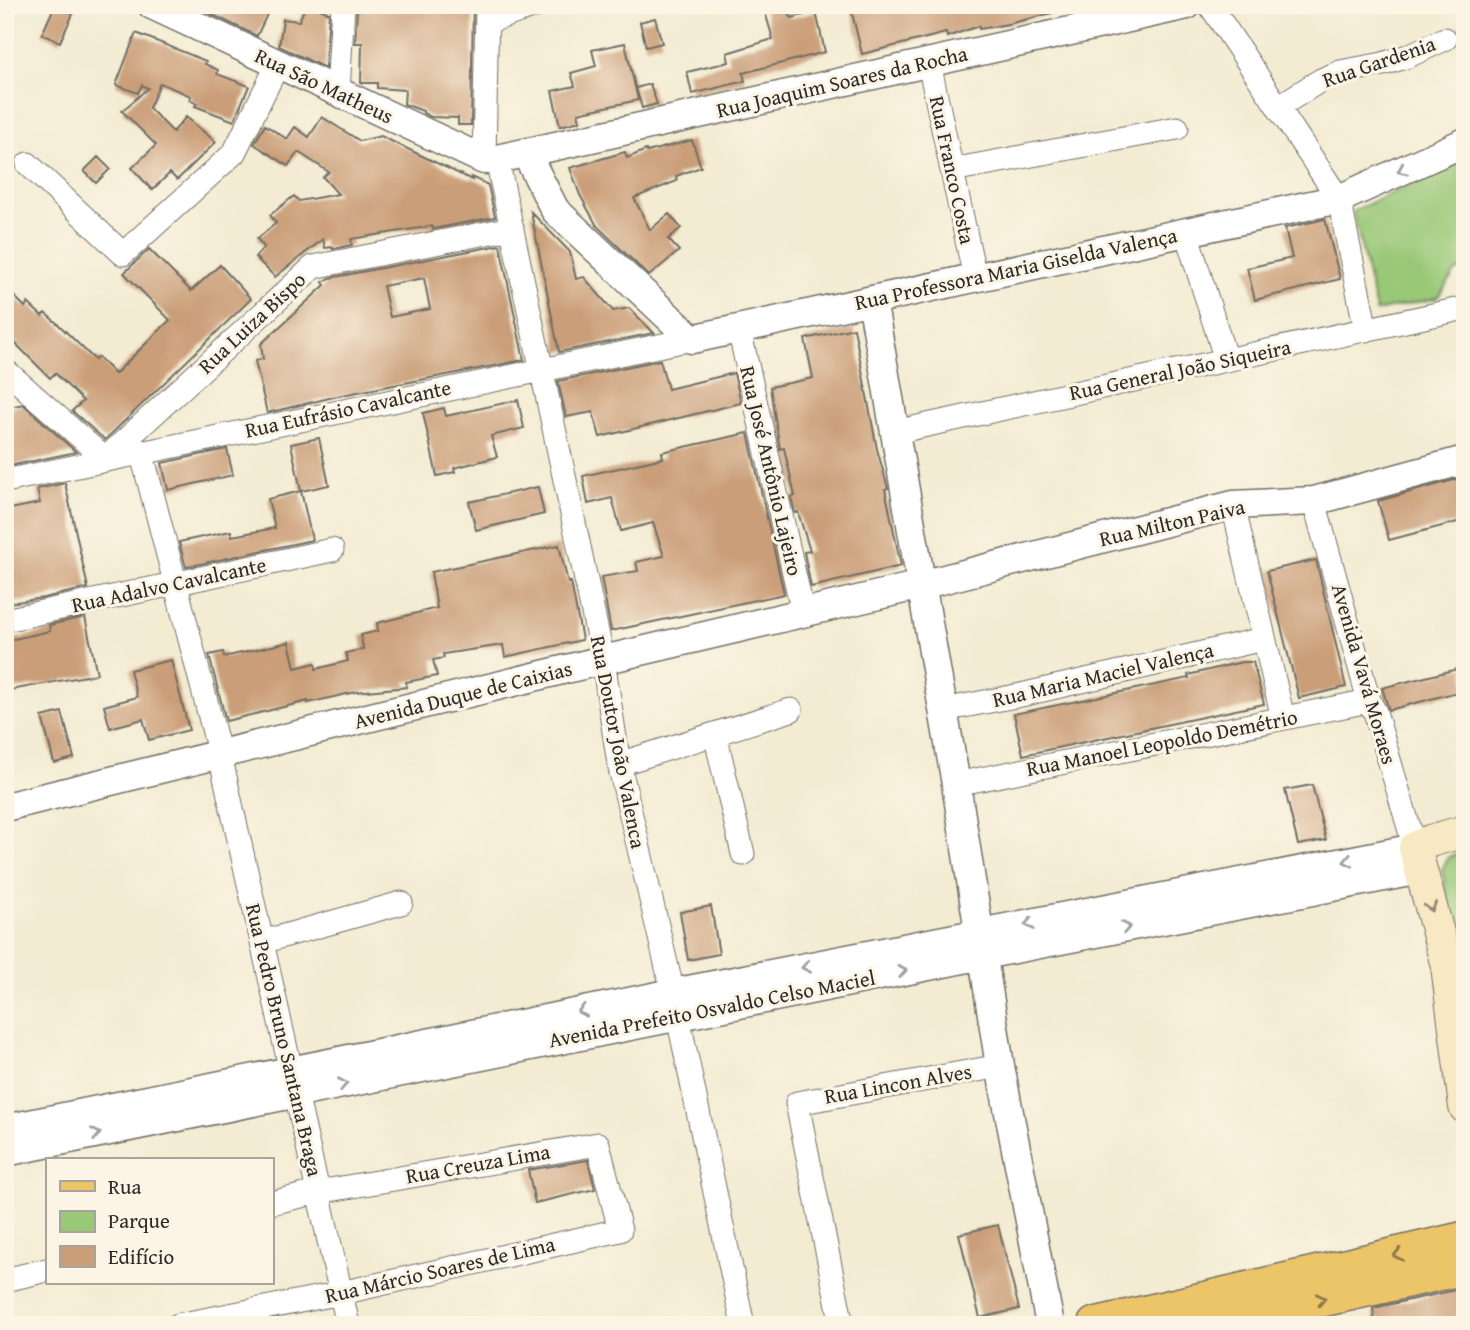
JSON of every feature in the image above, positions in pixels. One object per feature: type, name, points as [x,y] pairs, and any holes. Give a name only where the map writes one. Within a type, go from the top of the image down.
[{"type":"main road","points":[[1465,831],[1445,835],[1418,859],[1456,963],[1465,1107]]},
{"type":"main road","points":[[1095,1325],[1465,1239]]},
{"type":"main road","points":[[1207,1325],[1465,1267]]},
{"type":"street","name":"Rua São Matheus","points":[[152,5],[491,160]]},
{"type":"street","points":[[338,92],[343,5]]},
{"type":"street","points":[[487,14],[538,5]]},
{"type":"street","name":"Rua Joaquim Soares da Rocha","points":[[491,160],[929,63],[1098,15],[1186,5]]},
{"type":"street","points":[[1210,5],[1339,199],[1366,330]]},
{"type":"street","name":"Rua Doutor João Valenca","points":[[487,14],[491,160],[512,228],[603,660],[619,764],[676,1004],[743,1325]]},
{"type":"street","name":"Rua Gardenia","points":[[1278,107],[1330,76],[1408,56],[1444,39]]},
{"type":"street","name":"Rua Franco Costa","points":[[929,63],[975,278]]},
{"type":"street","points":[[27,164],[123,254],[233,153],[278,64]]},
{"type":"street","points":[[952,170],[1177,128]]},
{"type":"street","name":"Rua Professora Maria Giselda Valença","points":[[692,339],[1339,199],[1465,142]]},
{"type":"street","points":[[526,153],[555,210],[692,339]]},
{"type":"street","name":"Rua Luiza Bispo","points":[[105,459],[313,267],[512,228]]},
{"type":"street","points":[[1186,232],[1226,360]]},
{"type":"street","points":[[872,300],[956,784],[1000,1066],[1050,1325]]},
{"type":"street","name":"Rua General João Siqueira","points":[[895,432],[1465,308]]},
{"type":"street","name":"Rua José Antônio Lajeiro","points":[[739,329],[803,612]]},
{"type":"street","name":"Rua Eufrásio Cavalcante","points":[[5,481],[692,339]]},
{"type":"street","points":[[5,370],[105,459]]},
{"type":"street","name":"Rua Pedro Bruno Santana Braga","points":[[141,452],[219,755],[348,1325]]},
{"type":"street","name":"Rua Milton Paiva","points":[[921,586],[1233,505],[1314,501],[1465,460]]},
{"type":"street","name":"Avenida Vavá Moraes","points":[[1314,501],[1369,701],[1375,712],[1418,859]]},
{"type":"street","points":[[1233,505],[1283,718]]},
{"type":"street","name":"Rua Adalvo Cavalcante","points":[[5,620],[332,550]]},
{"type":"street","name":"Avenida Duque de Caixias","points":[[5,807],[603,660],[921,586]]},
{"type":"street","name":"Rua Maria Maciel Valença","points":[[943,710],[1021,695],[1263,639]]},
{"type":"street","name":"Rua Manoel Leopoldo Demétrio","points":[[956,784],[1369,701]]},
{"type":"street","points":[[619,764],[791,710]]},
{"type":"street","points":[[715,734],[743,854]]},
{"type":"street","name":"Avenida Prefeito Osvaldo Celso Maciel","points":[[5,1152],[293,1082],[1418,859]]},
{"type":"street","points":[[262,942],[401,903]]},
{"type":"street","name":"Rua Lincon Alves","points":[[842,1325],[797,1103],[1000,1066]]},
{"type":"street","name":"Avenida Prefeito Osvaldo Celso Maciel","points":[[5,1129],[293,1082]]},
{"type":"street","name":"Rua Creuza Lima","points":[[273,1203],[318,1192],[598,1144],[620,1230]]},
{"type":"street","name":"Rua Márcio Soares de Lima","points":[[178,1325],[341,1293],[620,1230]]},
{"type":"street","points":[[5,1280],[46,1270]]},
{"type":"green space","points":[[1465,160],[1465,268],[1456,271],[1437,298],[1376,311],[1353,211]]},
{"type":"green space","points":[[1465,850],[1465,933],[1455,927],[1452,920],[1442,869],[1449,857]]},
{"type":"building","points":[[55,5],[77,5],[60,42],[42,34]]},
{"type":"building","points":[[192,5],[258,5],[269,10],[257,36]]},
{"type":"building","points":[[306,5],[329,13],[325,68],[279,46],[283,19],[299,21]]},
{"type":"building","points":[[373,5],[473,5],[471,125],[458,125],[458,118],[431,117],[404,104],[405,90],[377,88],[377,83],[361,83],[362,43],[355,43],[357,10],[372,10]]},
{"type":"building","points":[[763,5],[787,5],[791,18],[816,12],[825,52],[743,73],[745,81],[692,94],[687,72],[729,62],[727,53],[773,39]]},
{"type":"building","points":[[850,5],[1059,5],[1060,11],[1008,24],[979,29],[979,26],[947,37],[946,33],[862,54]]},
{"type":"building","points":[[655,18],[662,43],[646,47],[640,22]]},
{"type":"building","points":[[136,33],[206,61],[205,64],[218,70],[217,74],[249,86],[234,121],[195,106],[197,104],[190,100],[191,96],[160,83],[149,108],[173,132],[186,117],[216,142],[177,180],[170,173],[152,190],[132,168],[156,145],[122,111],[148,88],[142,85],[138,93],[116,85]]},
{"type":"building","points":[[625,43],[638,100],[578,113],[580,121],[560,126],[552,91],[575,86],[571,73],[596,66],[592,50]]},
{"type":"building","points":[[650,84],[657,104],[642,108],[636,88]]},
{"type":"building","points":[[322,117],[360,141],[381,136],[472,180],[471,177],[488,185],[495,217],[433,229],[432,226],[351,239],[352,245],[333,249],[325,248],[323,239],[275,277],[255,257],[264,247],[257,239],[276,223],[270,215],[294,196],[299,201],[338,194],[323,177],[329,172],[298,152],[288,166],[254,144],[265,125],[287,139],[295,127],[309,137]]},
{"type":"building","points":[[692,140],[701,167],[676,176],[677,181],[634,198],[650,230],[669,214],[681,228],[668,239],[679,251],[649,276],[597,226],[580,195],[570,168],[625,152],[627,158],[646,150],[647,152]]},
{"type":"building","points":[[98,157],[110,169],[96,183],[84,171]]},
{"type":"building","points":[[531,212],[570,252],[576,279],[584,277],[613,311],[629,308],[654,333],[559,352]]},
{"type":"building","points":[[1325,219],[1340,279],[1255,300],[1247,268],[1292,258],[1285,228]]},
{"type":"building","points":[[500,245],[524,360],[342,395],[267,413],[255,361],[263,359],[261,344],[330,278]],"holes":[[[424,278],[430,309],[390,317],[383,286]]]},
{"type":"building","points":[[149,249],[191,291],[220,265],[251,299],[105,440],[72,411],[83,401],[55,373],[50,378],[5,333],[5,287],[25,307],[28,303],[42,316],[45,313],[95,360],[98,357],[115,374],[170,320],[124,273]]},
{"type":"building","points":[[854,328],[877,449],[888,488],[885,489],[901,566],[811,587],[804,552],[810,551],[791,497],[795,496],[784,448],[780,449],[770,387],[813,378],[805,339]]},
{"type":"building","points":[[660,360],[668,389],[734,373],[741,403],[600,437],[593,412],[566,417],[558,381]]},
{"type":"building","points":[[518,400],[524,428],[491,436],[497,457],[454,468],[455,472],[437,476],[423,413],[444,408],[446,416]]},
{"type":"building","points":[[23,404],[76,452],[5,467],[5,408]]},
{"type":"building","points":[[748,433],[784,594],[611,631],[601,577],[638,571],[636,562],[664,556],[653,523],[621,531],[612,498],[588,504],[583,476],[663,458],[662,452]]},
{"type":"building","points":[[319,438],[329,485],[301,491],[291,444]]},
{"type":"building","points":[[227,449],[233,475],[168,490],[162,463]]},
{"type":"building","points":[[1461,478],[1465,492],[1465,520],[1389,540],[1378,501]]},
{"type":"building","points":[[65,483],[88,588],[43,598],[10,603],[9,600],[5,601],[5,510],[40,503],[37,489]]},
{"type":"building","points":[[538,487],[544,514],[476,530],[469,502]]},
{"type":"building","points":[[301,491],[312,540],[186,567],[179,542],[231,531],[232,536],[275,528],[268,499]]},
{"type":"building","points":[[559,545],[568,583],[571,582],[582,640],[505,657],[503,645],[443,654],[444,658],[433,660],[437,676],[406,682],[407,687],[355,692],[226,721],[209,655],[223,652],[224,657],[289,642],[295,668],[315,663],[316,669],[348,661],[346,653],[363,649],[361,635],[378,631],[377,623],[437,608],[431,572]]},
{"type":"building","points":[[1316,560],[1346,687],[1299,698],[1267,571]]},
{"type":"building","points":[[85,617],[97,674],[5,691],[5,641],[50,631],[49,625]]},
{"type":"building","points":[[171,660],[189,730],[149,740],[143,719],[110,728],[104,706],[137,697],[130,670]]},
{"type":"building","points":[[1242,662],[1253,662],[1264,704],[1023,755],[1014,714],[1189,678],[1188,675]]},
{"type":"building","points":[[1465,667],[1465,690],[1389,710],[1382,688]]},
{"type":"building","points":[[62,712],[74,758],[54,763],[42,717]]},
{"type":"building","points":[[1312,785],[1326,840],[1298,845],[1285,790]]},
{"type":"building","points":[[711,906],[719,954],[688,960],[680,912]]},
{"type":"building","points":[[588,1160],[595,1189],[535,1203],[528,1170]]},
{"type":"building","points":[[998,1225],[1019,1309],[980,1318],[959,1234]]},
{"type":"building","points":[[1465,1288],[1465,1325],[1375,1325],[1373,1308]]}]
